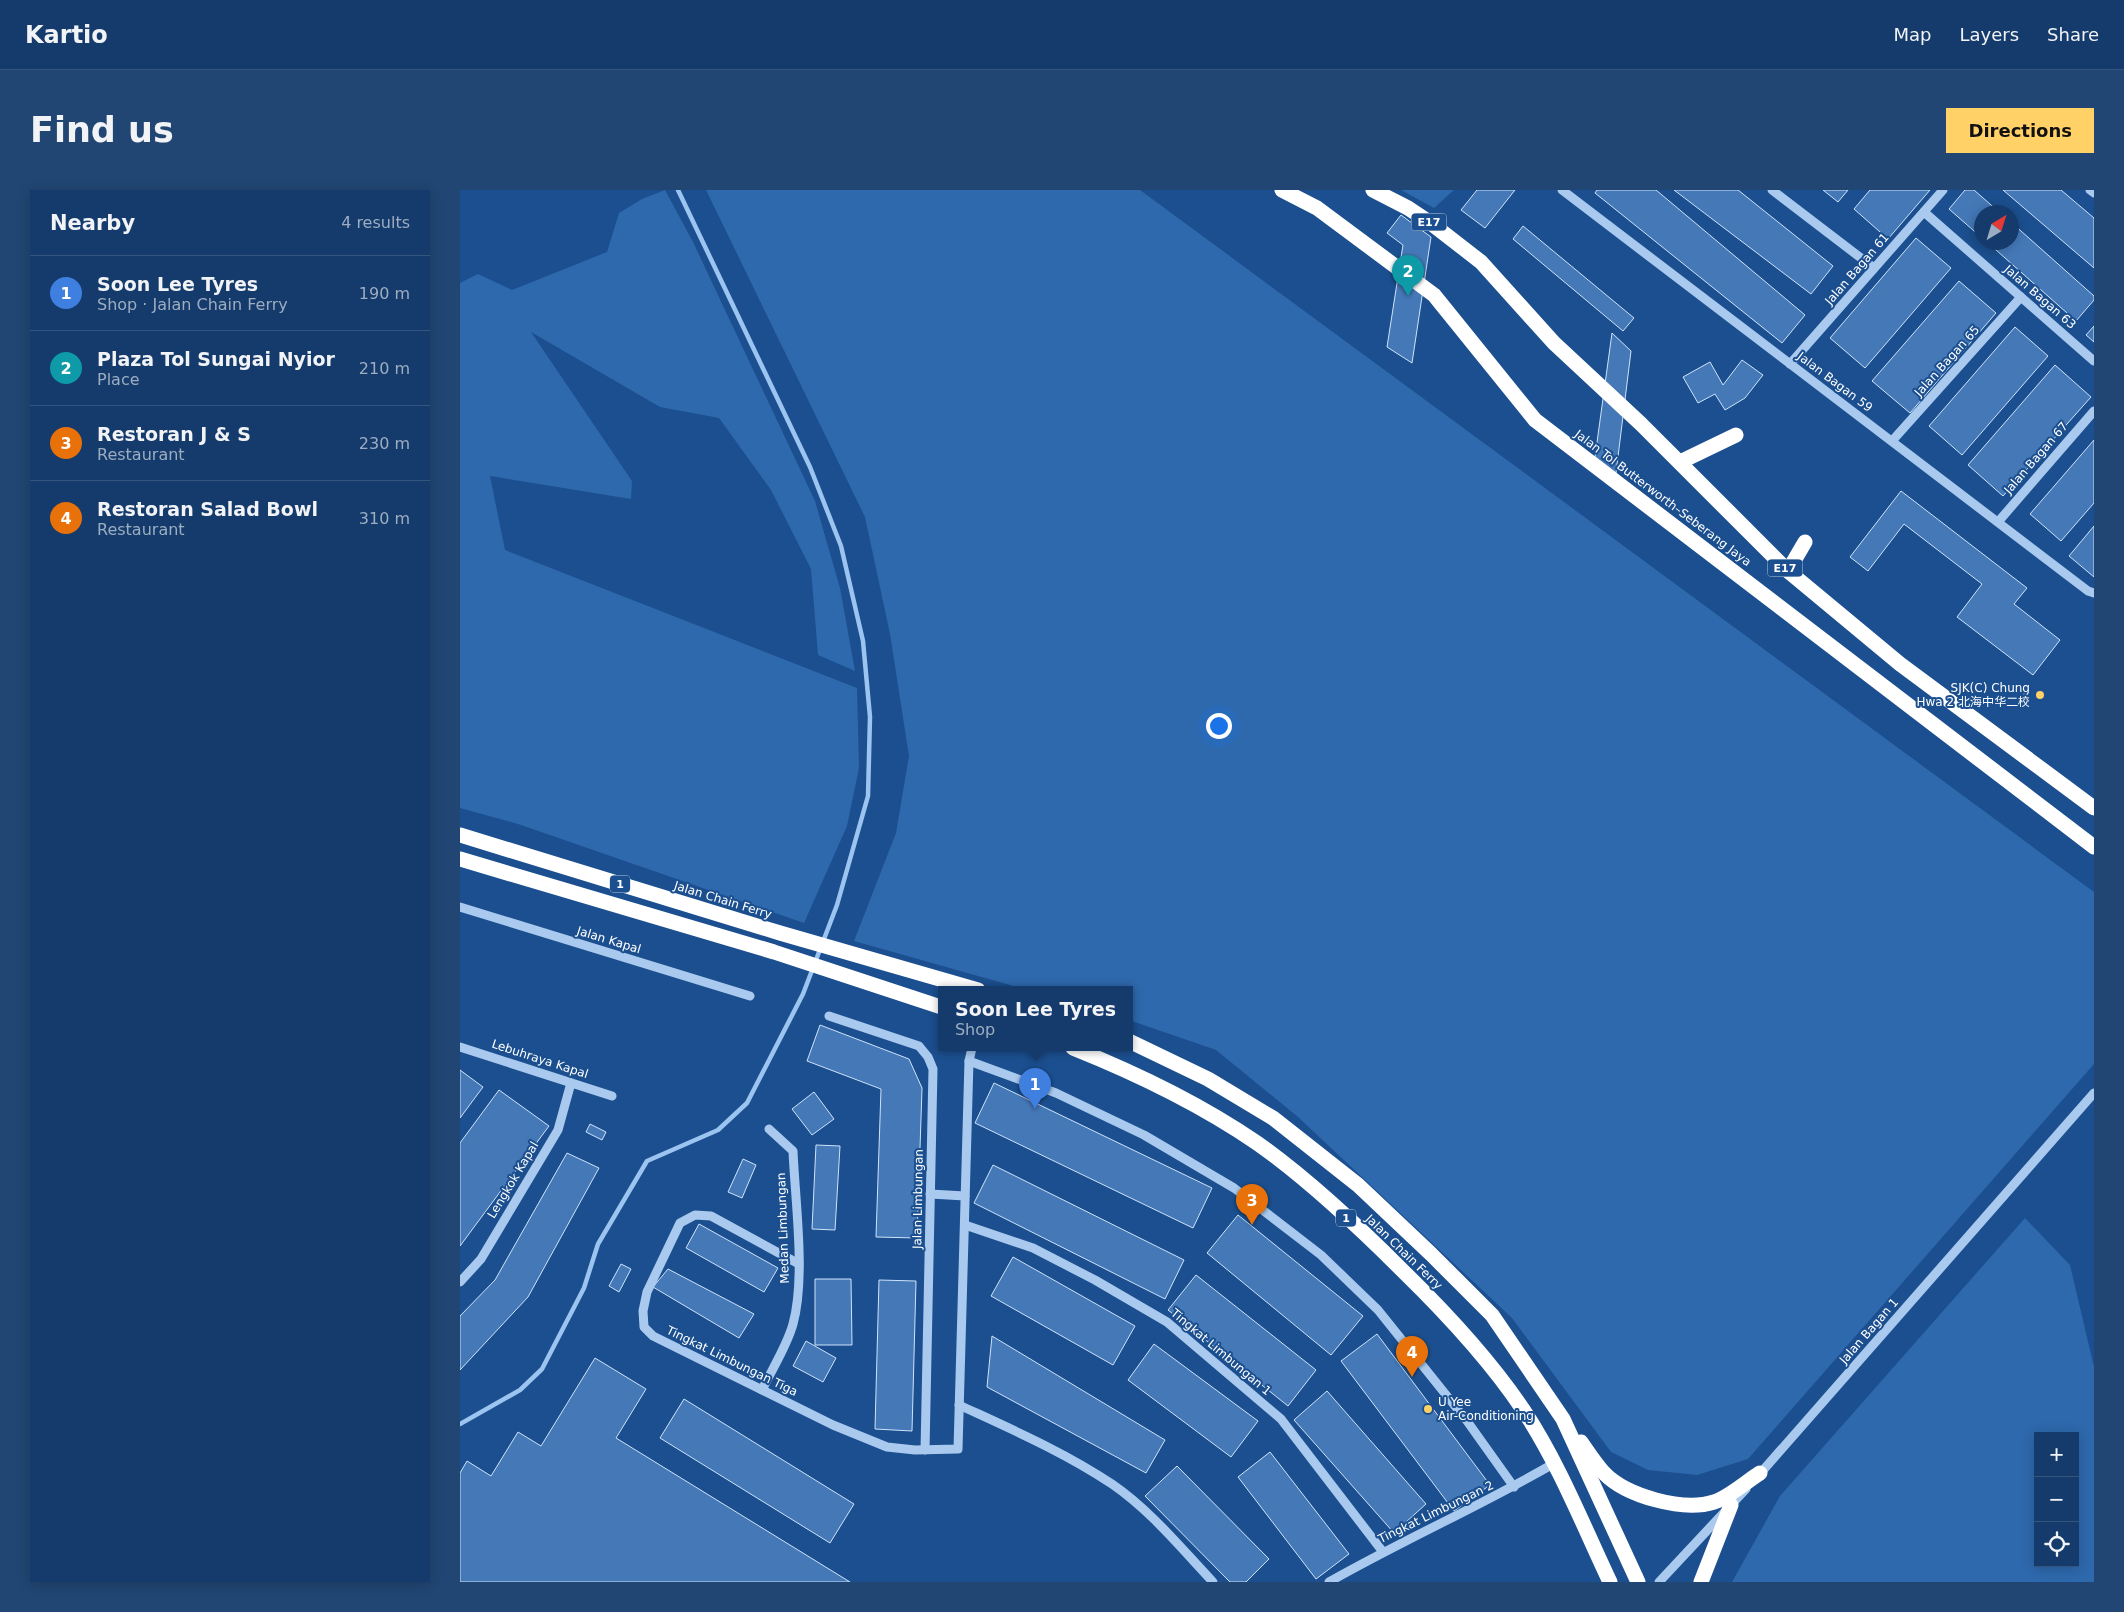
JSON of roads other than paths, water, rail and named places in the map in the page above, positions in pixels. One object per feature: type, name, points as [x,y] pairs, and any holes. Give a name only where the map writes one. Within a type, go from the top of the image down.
[{"type":"highway","name":"Jalan Tol Butterworth–Seberang Jaya","points":[[1282,190],[1316,208],[1434,295],[1535,420],[2094,847]]},
{"type":"highway","name":"Jalan Tol Butterworth–Seberang Jaya","points":[[1373,190],[1408,208],[1481,262],[1554,343],[1680,462],[1788,571],[1900,664],[2094,808]]},
{"type":"highway","points":[[1680,462],[1736,435]]},
{"type":"highway","points":[[1788,571],[1805,542]]},
{"type":"highway","name":"Jalan Chain Ferry","points":[[460,835],[780,933],[964,986]]},
{"type":"highway","name":"1","points":[[460,859],[774,952],[938,1006]]},
{"type":"highway","name":"Jalan Chain Ferry","points":[[1133,1043],[1208,1079],[1273,1118],[1358,1185],[1432,1254],[1492,1315],[1563,1419],[1638,1582]]},
{"type":"highway","name":"Jalan Chain Ferry","points":[[1080,1051],[1162,1086],[1257,1144],[1330,1203],[1376,1244],[1450,1318],[1514,1397],[1553,1464],[1610,1582]]},
{"type":"highway","points":[[1563,1419],[1604,1473],[1628,1488],[1666,1503],[1679,1505],[1715,1502],[1760,1473]]},
{"type":"highway","points":[[1701,1582],[1731,1506]]},
{"type":"street","name":"Jalan Bagan 59","points":[[1563,190],[2088,591],[2094,593]]},
{"type":"street","points":[[1772,190],[1874,268]]},
{"type":"street","name":"Jalan Bagan 61","points":[[1790,364],[1943,190]]},
{"type":"street","points":[[2090,190],[2094,193]]},
{"type":"street","name":"Jalan Bagan 63","points":[[1924,212],[2094,361]]},
{"type":"street","name":"Jalan Bagan 65","points":[[1892,441],[2020,297]]},
{"type":"street","name":"Jalan Bagan 67","points":[[1998,522],[2094,410]]},
{"type":"street","name":"Jalan Kapal","points":[[460,907],[750,996]]},
{"type":"street","name":"Jalan Limbungan","points":[[830,1016],[918,1046],[928,1057],[933,1069],[925,1450]]},
{"type":"street","name":"Lebuhraya Kapal","points":[[460,1047],[612,1096]]},
{"type":"street","points":[[971,1051],[969,1061],[959,1405],[1047,1446],[1112,1484],[1150,1516],[1213,1582]]},
{"type":"street","points":[[969,1061],[1056,1093],[1144,1135],[1234,1188],[1313,1248],[1378,1310],[1467,1421],[1514,1487]]},
{"type":"street","name":"Lengkok Kapal","points":[[460,1282],[481,1259],[558,1130],[572,1082]]},
{"type":"street","name":"Jalan Bagan 1","points":[[1659,1582],[1731,1506],[2094,1093]]},
{"type":"street","name":"Medan Limbungan","points":[[762,1390],[792,1326],[796,1310],[799,1264],[792,1151],[769,1129]]},
{"type":"street","points":[[930,1194],[965,1196]]},
{"type":"street","name":"Tingkat Limbungan Tiga","points":[[799,1264],[711,1216],[695,1215],[680,1223],[647,1292],[643,1311],[644,1327],[653,1336],[762,1390],[833,1425],[887,1447],[925,1450],[958,1449],[959,1405]]},
{"type":"street","name":"Tingkat Limbungan 1","points":[[965,1224],[1033,1248],[1095,1280],[1167,1322],[1281,1420],[1382,1552]]},
{"type":"street","name":"Tingkat Limbungan 2","points":[[1329,1582],[1382,1552],[1514,1487],[1553,1464]]},
{"type":"waterway","points":[[460,1424],[520,1390],[542,1369],[584,1288],[598,1244],[647,1161],[718,1130],[747,1103],[803,994],[837,905],[868,796],[870,717],[863,641],[841,546],[810,467],[678,190]]},
{"type":"place","name":"Plaza Tol Sungai Nyior","points":[[1408,296]]},
{"type":"place","name":"SJK(C) Chung Hwa 2 北海中华二校","points":[[2040,695]]},
{"type":"place","name":"Soon Lee Tyres","points":[[1035,1109]]},
{"type":"place","name":"Restoran J & S","points":[[1252,1225]]},
{"type":"place","name":"Restoran Salad Bowl","points":[[1412,1377]]},
{"type":"place","name":"U Yee Air-Conditioning","points":[[1428,1409]]}]
